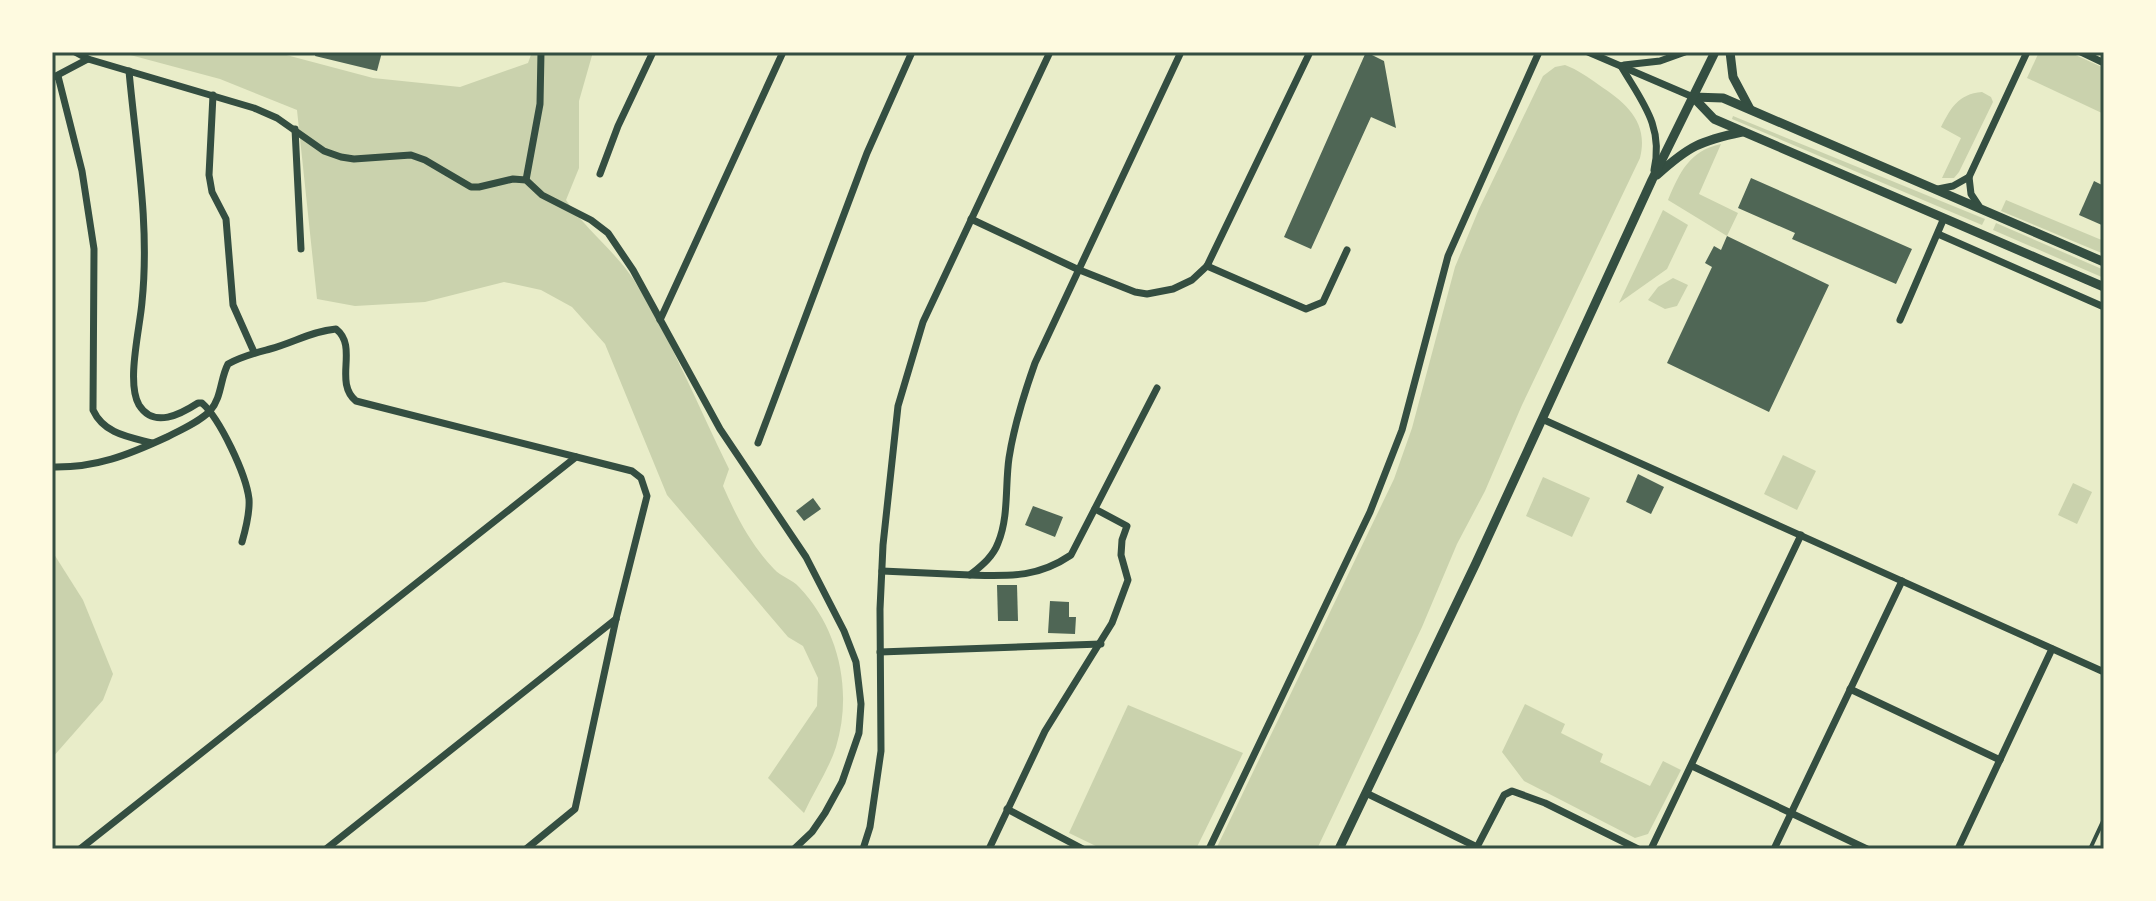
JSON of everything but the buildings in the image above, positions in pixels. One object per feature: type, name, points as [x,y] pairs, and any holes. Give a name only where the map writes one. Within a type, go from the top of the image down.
[{"type":"street","points":[[75,52],[88,59],[265,113],[295,129],[324,151],[341,157],[411,155],[425,160],[464,185],[479,187],[526,180],[542,195],[591,220],[608,233],[633,270],[720,429],[806,557],[844,631],[856,662],[861,704],[859,733],[852,759],[825,813],[812,832],[794,849]]},
{"type":"street","points":[[526,180],[540,104],[541,52]]},
{"type":"street","points":[[600,174],[618,126],[653,52]]},
{"type":"street","points":[[660,320],[783,52]]},
{"type":"street","points":[[758,443],[861,167],[912,52]]},
{"type":"street","points":[[863,849],[873,813],[881,751],[882,571],[892,445],[907,371],[923,322],[1049,54],[1039,52]]},
{"type":"street","points":[[970,575],[988,559],[998,545],[1003,530],[1009,458],[1022,398],[1046,336],[1181,52]]},
{"type":"street","points":[[971,219],[1077,269],[1135,292],[1147,294],[1192,280],[1207,266],[1310,52]]},
{"type":"street","points":[[1209,849],[1370,512],[1402,430],[1448,256],[1539,52]]},
{"type":"street","points":[[1588,52],[1693,97],[1723,98],[2104,262]]},
{"type":"street","points":[[1621,66],[1660,61],[1685,52]]},
{"type":"street","points":[[1339,849],[1715,52]]},
{"type":"street","points":[[1730,52],[1733,77],[1750,109]]},
{"type":"street","points":[[1980,208],[1973,198],[1969,177],[2027,52]]},
{"type":"street","points":[[2081,52],[2104,63]]},
{"type":"street","points":[[88,59],[55,77],[82,171],[94,249],[93,410],[97,418],[113,432],[152,443]]},
{"type":"street","points":[[1621,66],[1656,129],[1657,151],[1652,180]]},
{"type":"street","points":[[129,71],[145,220],[143,299],[135,368],[136,396],[146,412],[162,419],[173,418],[198,403],[210,410],[236,460],[249,497],[242,542]]},
{"type":"street","points":[[213,95],[209,175],[212,192],[226,219],[233,305],[254,352]]},
{"type":"street","points":[[1693,97],[1714,119],[1742,132],[2104,287]]},
{"type":"street","points":[[295,129],[301,249]]},
{"type":"street","points":[[1652,180],[1681,154],[1704,140],[1742,132]]},
{"type":"street","points":[[1937,189],[1953,186],[1969,177]]},
{"type":"street","points":[[1900,320],[1944,218]]},
{"type":"street","points":[[1938,234],[2104,307]]},
{"type":"street","points":[[1207,266],[1306,309],[1323,302],[1347,250]]},
{"type":"street","points":[[52,467],[94,464],[128,455],[180,430],[210,410],[220,394],[228,364],[254,352],[319,331],[336,329],[346,346],[346,388],[356,401],[632,471],[641,478],[647,496],[616,619],[575,809],[526,849]]},
{"type":"street","points":[[882,571],[1024,575],[1052,568],[1071,555],[1157,388]]},
{"type":"street","points":[[1542,419],[2104,672]]},
{"type":"street","points":[[80,849],[576,457]]},
{"type":"street","points":[[989,849],[1045,731],[1112,623],[1128,580],[1121,555],[1127,526],[1095,509]]},
{"type":"street","points":[[1651,849],[1801,535]]},
{"type":"street","points":[[1774,849],[1902,581]]},
{"type":"street","points":[[326,849],[616,619]]},
{"type":"street","points":[[880,652],[1101,644]]},
{"type":"street","points":[[1958,849],[2052,649]]},
{"type":"street","points":[[1850,689],[2000,760]]},
{"type":"street","points":[[1692,766],[1867,849]]},
{"type":"street","points":[[1366,793],[1477,848],[1504,795],[1512,791],[1545,803],[1638,849]]},
{"type":"street","points":[[1007,809],[1083,849]]},
{"type":"lane","points":[[2090,849],[2104,819]]},
{"type":"green space","points":[[119,52],[275,52],[373,78],[460,87],[528,63],[532,52],[593,52],[579,101],[579,168],[566,200],[626,269],[647,302],[729,469],[723,486],[739,519],[766,560],[777,572],[796,584],[813,604],[833,641],[839,662],[843,704],[841,726],[833,755],[804,813],[768,778],[817,706],[818,678],[803,646],[788,637],[667,495],[605,344],[572,307],[541,290],[504,282],[425,302],[355,306],[317,299],[297,110],[220,79]]},
{"type":"green space","points":[[2039,52],[2069,52],[2104,68],[2104,114],[2027,78]]},
{"type":"green space","points":[[1565,65],[1609,92],[1633,115],[1641,134],[1640,158],[1317,849],[1216,849],[1394,479],[1412,428],[1455,267],[1479,209],[1543,76],[1555,67]]},
{"type":"green space","points":[[1982,92],[1993,102],[1959,172],[1954,178],[1942,178],[1961,138],[1941,127],[1961,99]]},
{"type":"green space","points":[[1733,116],[1985,219],[1982,225],[1732,119]]},
{"type":"green space","points":[[1721,144],[1699,194],[1738,213],[1727,236],[1668,200],[1693,157]]},
{"type":"green space","points":[[2006,200],[2104,241],[2104,254],[2001,211]]},
{"type":"green space","points":[[1663,210],[1688,225],[1667,269],[1619,303]]},
{"type":"green space","points":[[1996,223],[2104,270],[2104,278],[1993,230]]},
{"type":"green space","points":[[1673,278],[1688,285],[1677,306],[1665,309],[1648,300],[1658,287]]},
{"type":"green space","points":[[1783,455],[1816,471],[1797,510],[1764,494]]},
{"type":"green space","points":[[1543,477],[1590,498],[1572,537],[1526,516]]},
{"type":"green space","points":[[2073,483],[2092,492],[2077,524],[2058,515]]},
{"type":"green space","points":[[52,551],[83,600],[113,674],[103,700],[52,758]]},
{"type":"green space","points":[[1525,704],[1565,724],[1561,733],[1603,754],[1600,762],[1650,786],[1663,761],[1681,770],[1648,834],[1635,838],[1524,781],[1502,752]]},
{"type":"green space","points":[[1128,705],[1243,753],[1196,849],[1102,849],[1069,833]]}]
